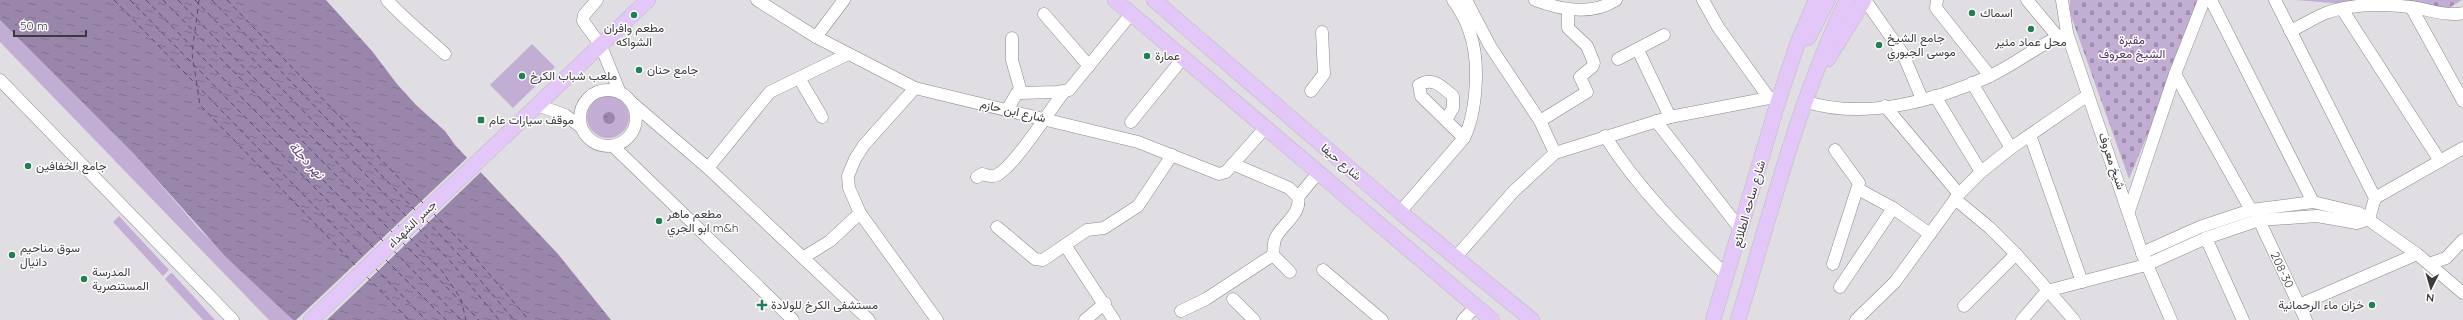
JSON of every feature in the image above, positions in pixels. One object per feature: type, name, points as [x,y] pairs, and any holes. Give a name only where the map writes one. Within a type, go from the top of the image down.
[{"type":"main road","name":"جسر الشهداء","points":[[311,320],[648,0]]},
{"type":"main road","name":"شارع حيفا","points":[[1115,0],[1318,174],[1492,320]]},
{"type":"main road","name":"شارع حيفا","points":[[1154,0],[1400,212],[1532,320]]},
{"type":"main road","points":[[1777,95],[1816,0]]},
{"type":"main road","points":[[1777,95],[1828,0]]},
{"type":"main road","points":[[1808,96],[1828,39],[1847,0]]},
{"type":"main road","points":[[1808,96],[1864,0]]},
{"type":"main road","name":"شارع ساحه الطلائع","points":[[1714,320],[1741,230],[1777,95]]},
{"type":"main road","name":"شارع ساحه الطلائع","points":[[1738,320],[1808,96]]},
{"type":"street","points":[[387,0],[400,14],[417,27],[445,54]]},
{"type":"street","points":[[597,0],[584,15],[583,21],[601,46],[620,93]]},
{"type":"street","points":[[816,37],[844,0]]},
{"type":"street","points":[[1400,212],[1464,138],[1475,110],[1475,74],[1471,34],[1453,0]]},
{"type":"street","points":[[1535,0],[1568,10],[1603,8],[1616,0]]},
{"type":"street","points":[[1455,258],[1514,192],[1555,153],[1605,136],[1670,117],[1777,95],[1718,27],[1703,0]]},
{"type":"street","points":[[1864,0],[1902,54],[1922,99]]},
{"type":"street","points":[[1937,0],[1936,8],[1990,76]]},
{"type":"street","points":[[1808,96],[1828,108],[1849,110],[1885,106],[1935,96],[1990,76],[2062,35],[2027,0]]},
{"type":"street","name":"شیخ معروف","points":[[2062,0],[2062,35],[2088,95],[2129,211],[2146,266],[2171,320]]},
{"type":"street","points":[[2129,211],[2175,74],[2204,0]]},
{"type":"street","points":[[2211,0],[2312,202]]},
{"type":"street","points":[[2274,0],[2375,198],[2369,219]]},
{"type":"street","points":[[1467,1],[1490,46],[1540,121],[1555,153]]},
{"type":"street","name":"شارع ابن حازم","points":[[765,2],[816,37],[915,88],[1043,118],[1093,133],[1138,142],[1223,175],[1265,128]]},
{"type":"street","points":[[2290,32],[2326,13],[2370,5],[2411,7],[2455,15],[2463,13]]},
{"type":"street","points":[[2411,7],[2463,101]]},
{"type":"street","points":[[2342,9],[2440,161]]},
{"type":"street","points":[[1540,121],[1587,92],[1580,77],[1592,67],[1594,63],[1587,46],[1568,28],[1568,10]]},
{"type":"street","points":[[1044,14],[1089,66]]},
{"type":"street","points":[[1007,110],[1014,95],[1021,92],[1064,92],[1069,90],[1131,14]]},
{"type":"street","points":[[1312,91],[1324,74],[1322,32]]},
{"type":"street","points":[[1618,59],[1638,50],[1664,35]]},
{"type":"street","points":[[1012,38],[1012,60],[1021,92]]},
{"type":"street","points":[[1638,50],[1670,117]]},
{"type":"street","points":[[708,168],[770,92],[848,54]]},
{"type":"street","points":[[1131,122],[1183,58]]},
{"type":"street","points":[[2175,74],[2251,210]]},
{"type":"street","points":[[799,78],[822,117]]},
{"type":"street","points":[[0,80],[233,320]]},
{"type":"street","points":[[1972,83],[2012,148]]},
{"type":"street","points":[[915,88],[864,145],[848,176],[849,188],[860,213],[937,320]]},
{"type":"street","points":[[631,102],[635,111],[634,130],[625,140],[612,146],[602,146],[593,142],[586,136],[581,127],[580,116],[583,106],[589,97],[599,92],[610,90],[620,93],[631,102],[708,168],[869,320]]},
{"type":"street","points":[[977,177],[982,174],[988,176],[997,174],[1019,153],[1043,118],[1064,92]]},
{"type":"street","points":[[1856,320],[1869,315],[1895,282],[1957,196],[1981,172],[2030,135],[2088,95]]},
{"type":"street","points":[[1935,96],[1981,172]]},
{"type":"street","points":[[537,105],[565,115],[581,127]]},
{"type":"street","points":[[1885,106],[1957,196],[2016,254],[2074,320]]},
{"type":"street","points":[[1446,120],[1464,138]]},
{"type":"street","points":[[1656,121],[1741,230]]},
{"type":"street","points":[[2030,135],[2082,282]]},
{"type":"street","points":[[1605,136],[1620,160],[1671,221],[1727,276]]},
{"type":"street","points":[[612,146],[793,320]]},
{"type":"street","points":[[2375,198],[2463,148]]},
{"type":"street","points":[[1833,264],[1858,189],[1857,178],[1835,150]]},
{"type":"street","points":[[997,227],[1039,261],[1087,230],[1104,228],[1138,206],[1172,155]]},
{"type":"street","points":[[1233,164],[1289,188],[1298,197]]},
{"type":"street","points":[[1290,272],[1274,255],[1275,239],[1296,209],[1298,197],[1318,174]]},
{"type":"street","points":[[1858,189],[1893,208],[1930,234]]},
{"type":"street","points":[[2142,253],[2200,227],[2251,210],[2312,202],[2359,213],[2369,219],[2418,254],[2463,293]]},
{"type":"street","points":[[1840,287],[1893,208]]},
{"type":"street","points":[[804,257],[830,242],[860,213]]},
{"type":"street","points":[[2022,320],[2047,291],[2146,266],[2206,238],[2259,220],[2317,216],[2358,223],[2369,219]]},
{"type":"street","name":"208-30","points":[[2259,220],[2306,320]]},
{"type":"street","points":[[2206,238],[2243,320]]},
{"type":"street","points":[[2429,264],[2446,258],[2463,240]]},
{"type":"street","points":[[1066,244],[1105,303],[1114,320]]},
{"type":"street","points":[[1964,306],[2016,254]]},
{"type":"street","points":[[2299,305],[2418,254]]},
{"type":"street","points":[[1181,311],[1206,299],[1274,255]]},
{"type":"street","points":[[1323,270],[1382,320]]},
{"type":"street","points":[[1233,299],[1254,320]]},
{"type":"street","points":[[1085,320],[1105,303]]},
{"type":"street","points":[[1464,320],[1476,306]]},
{"type":"green space","name":"مقبرة الشيخ معروف","points":[[2070,0],[2204,0],[2129,179],[2070,13]]},
{"type":"green space","points":[[2296,0],[2462,0],[2442,12]]},
{"type":"green space","points":[[0,20],[134,154],[200,230],[293,320],[269,320],[0,42]]},
{"type":"green space","name":"ملعب شباب الكرخ","points":[[532,44],[555,67],[513,108],[490,85]]},
{"type":"green space","points":[[604,96],[612,96],[620,99],[626,105],[629,117],[626,129],[620,135],[612,138],[604,138],[596,135],[590,129],[587,121],[587,113],[590,105],[596,99]]},
{"type":"green space","points":[[119,216],[169,270],[163,276],[113,222]]},
{"type":"green space","points":[[171,273],[215,320],[203,320],[165,279]]},
{"type":"water","name":"نهر دجلة","points":[[0,0],[326,0],[372,51],[397,84],[416,105],[445,131],[455,145],[558,254],[611,320],[293,320],[225,256],[134,154],[0,20]]},
{"type":"water","points":[[611,112],[614,113],[614,123],[607,124],[604,123],[603,116],[604,113]]},
{"type":"pier","points":[[469,156],[483,170],[327,320],[296,320]]},
{"type":"ferry route","points":[[114,0],[366,259]]},
{"type":"ferry route","points":[[130,0],[375,249]]},
{"type":"ferry route","points":[[146,0],[384,242]]},
{"type":"ferry route","points":[[163,0],[393,233]]},
{"type":"ferry route","points":[[178,0],[399,226]]},
{"type":"ferry route","points":[[195,0],[409,219]]},
{"type":"ferry route","points":[[199,0],[192,53],[200,105],[357,267]]},
{"type":"ferry route","points":[[212,0],[416,211]]},
{"type":"ferry route","points":[[227,0],[424,204]]},
{"type":"ferry route","points":[[433,213],[466,247],[529,320]]},
{"type":"ferry route","points":[[426,220],[459,255],[514,320]]},
{"type":"ferry route","points":[[418,228],[451,262],[499,320]]},
{"type":"ferry route","points":[[409,237],[442,271],[461,299],[466,320]]},
{"type":"ferry route","points":[[402,242],[479,320]]},
{"type":"ferry route","points":[[394,251],[461,320]]},
{"type":"ferry route","points":[[386,260],[446,320]]},
{"type":"ferry route","points":[[375,268],[426,320]]},
{"type":"ferry route","points":[[367,277],[409,320]]},
{"type":"place","name":"اسماك","points":[[1972,13]]},
{"type":"place","name":"مطعم وافران الشواكه","points":[[634,15]]},
{"type":"place","name":"محل عماد مئير","points":[[2031,29]]},
{"type":"place","name":"جامع الشيخ موسى الجبوري","points":[[1879,45]]},
{"type":"place","name":"عمارة","points":[[1147,56]]},
{"type":"place","name":"جامع حنان","points":[[639,70]]},
{"type":"place","name":"ملعب شباب الكرخ","points":[[522,76]]},
{"type":"place","name":"موقف سيارات عام","points":[[481,120]]},
{"type":"place","name":"جامع الخفافين","points":[[28,166]]},
{"type":"place","name":"مطعم ماهر ابو الجري m&h","points":[[659,221]]},
{"type":"place","name":"سوق مناحيم دانيال","points":[[12,255]]},
{"type":"place","name":"المدرسة المستنصرية","points":[[84,279]]},
{"type":"place","name":"مستشفى الكرخ للولادة","points":[[762,305]]},
{"type":"place","name":"خزان ماء الرحمانية","points":[[2372,305]]}]
